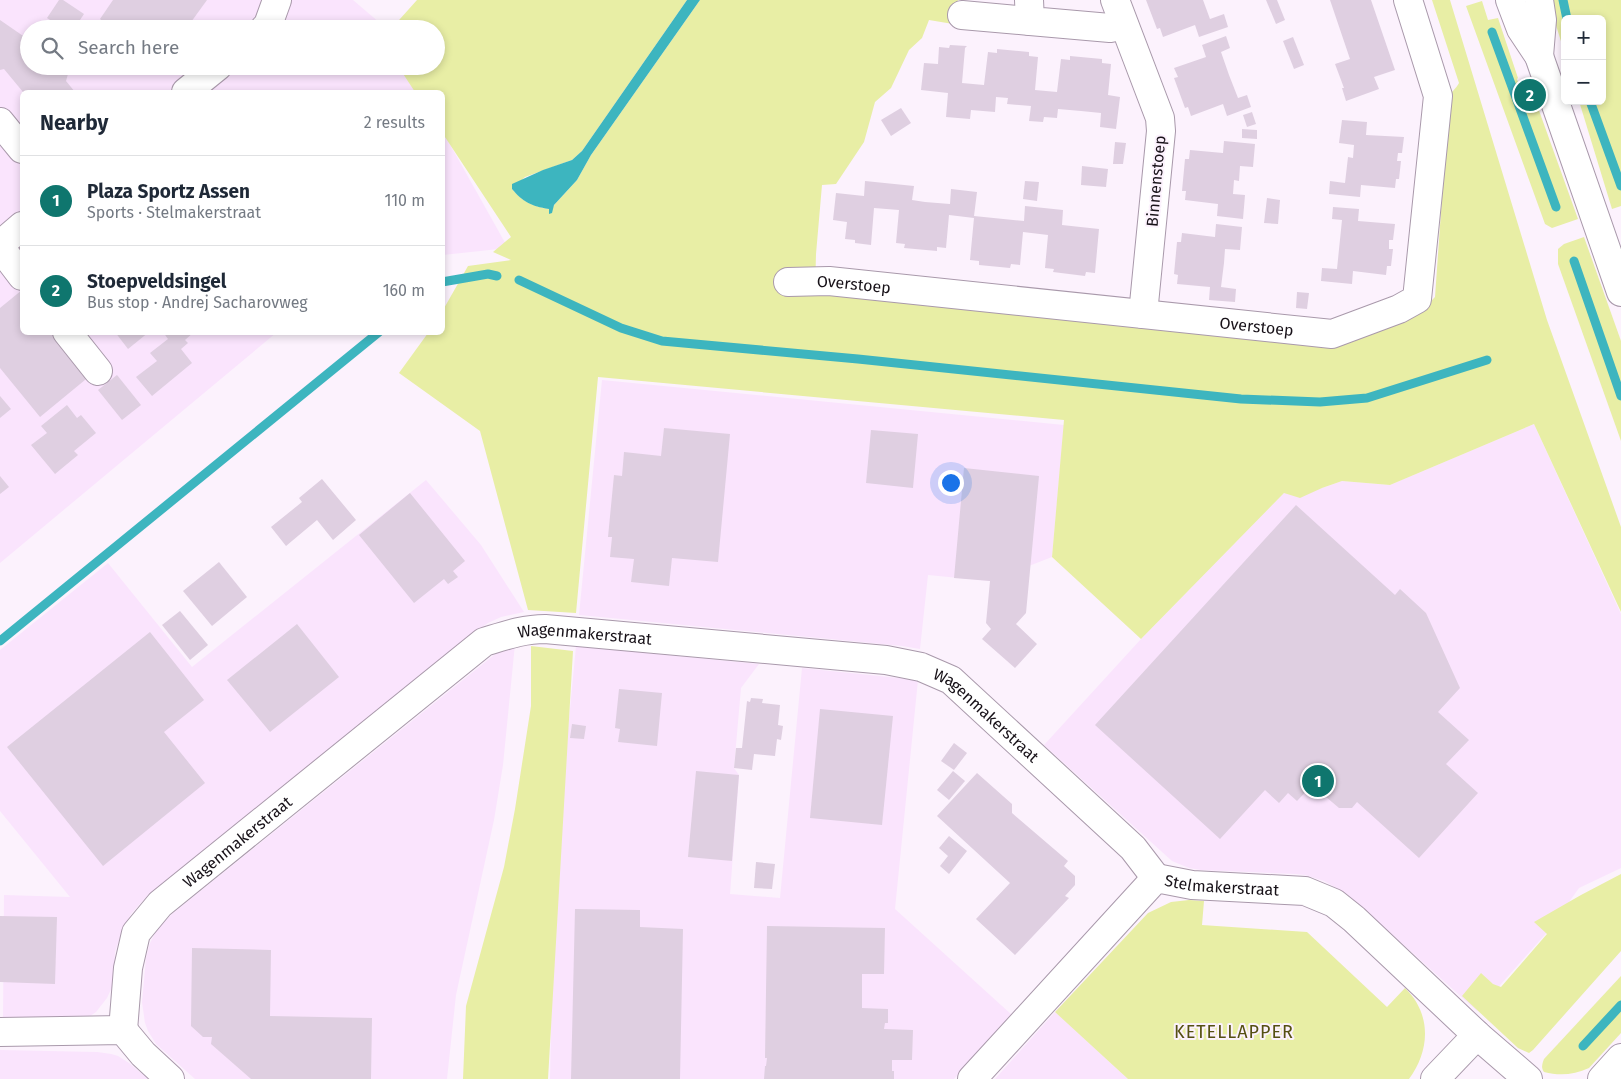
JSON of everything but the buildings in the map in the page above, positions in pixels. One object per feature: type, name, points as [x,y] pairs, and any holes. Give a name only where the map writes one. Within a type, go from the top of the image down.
[{"type":"street","points":[[270,20],[277,0]]},
{"type":"street","name":"Binnenstoep","points":[[1114,0],[1160,118],[1161,131],[1143,314]]},
{"type":"street","name":"Overstoep","points":[[788,282],[829,281],[1332,334],[1399,309],[1417,299],[1438,96],[1408,0]]},
{"type":"street","points":[[1510,0],[1521,29],[1539,56],[1621,292]]},
{"type":"street","points":[[1539,0],[1542,20],[1539,56]]},
{"type":"street","points":[[962,15],[1029,10],[1110,28],[1124,25]]},
{"type":"street","points":[[188,90],[207,75]]},
{"type":"street","points":[[0,122],[20,147]]},
{"type":"street","points":[[20,228],[0,246],[20,273]]},
{"type":"street","points":[[69,335],[98,372]]},
{"type":"street","name":"Wagenmakerstraat","points":[[123,1030],[128,968],[136,933],[160,904],[484,642],[517,631],[544,628],[886,660],[921,667],[951,680],[1133,848],[1156,878]]},
{"type":"street","name":"Stelmakerstraat","points":[[972,1079],[1156,878],[1192,885],[1305,891],[1334,902],[1528,1079]]},
{"type":"street","points":[[0,1032],[123,1030],[143,1054],[170,1079]]},
{"type":"street","points":[[1435,1079],[1477,1034]]},
{"type":"street","points":[[1602,1079],[1621,1058]]},
{"type":"shaded area","points":[[0,0],[353,0],[376,20],[20,20],[20,75],[410,75],[419,90],[20,90],[20,335],[274,335],[0,563]]},
{"type":"shaded area","points":[[445,136],[508,248],[445,255]]},
{"type":"shaded area","points":[[602,380],[1064,425],[1052,557],[990,581],[928,575],[920,649],[579,615]]},
{"type":"shaded area","points":[[1534,424],[1621,614],[1621,868],[1579,888],[1549,930],[1477,1011],[1347,894],[1324,881],[1295,874],[1201,870],[1189,868],[1172,861],[1044,745],[1141,639],[1284,493],[1322,488],[1342,481],[1390,485]]},
{"type":"shaded area","points":[[426,480],[481,545],[524,612],[501,617],[473,633],[147,896],[131,914],[121,934],[115,952],[113,985],[107,998],[96,1012],[87,1018],[3,1020],[4,895],[70,897],[0,811],[0,650],[108,563],[192,667]]},
{"type":"shaded area","points":[[515,644],[503,765],[494,820],[456,995],[447,1079],[195,1079],[156,1044],[145,1023],[142,1002],[146,958],[156,931],[172,914],[494,655]]},
{"type":"shaded area","points":[[576,646],[759,664],[741,688],[734,768],[739,775],[730,894],[780,898],[802,668],[918,680],[895,909],[1012,1015],[954,1079],[550,1079],[554,876]]},
{"type":"shaded area","points":[[1055,1012],[1061,1017],[1128,1079],[995,1079]]},
{"type":"shaded area","points":[[0,1050],[111,1054],[129,1063],[148,1079],[0,1079]]},
{"type":"green space","points":[[417,0],[687,0],[582,151],[572,160],[525,177],[512,189],[528,203],[549,209],[549,214],[554,205],[577,180],[591,155],[700,0],[958,0],[953,24],[929,20],[922,38],[909,50],[891,88],[875,102],[864,142],[836,184],[822,185],[815,292],[1319,345],[1428,304],[1435,297],[1449,98],[1459,83],[1432,0],[1450,0],[1547,320],[1621,527],[1621,612],[1534,424],[1390,485],[1342,481],[1300,498],[1284,493],[1141,639],[1052,557],[1064,420],[598,377],[576,613],[528,610],[480,431],[399,373],[427,335],[445,335],[445,306],[468,266],[511,260],[493,252],[511,237],[445,137],[445,90],[414,90],[404,75],[445,75],[445,20],[399,20]]},
{"type":"green space","points":[[1548,0],[1621,0],[1621,206],[1612,209],[1580,105],[1606,105],[1606,15],[1561,15],[1561,41]]},
{"type":"green space","points":[[1482,1],[1488,20],[1498,18],[1522,95],[1532,91],[1578,219],[1552,228],[1545,224],[1466,6]]},
{"type":"green space","points":[[1584,237],[1621,341],[1621,441],[1558,264],[1558,249],[1564,244]]},
{"type":"green space","points":[[531,646],[573,651],[548,1079],[463,1079],[466,1006],[504,867],[515,809],[531,706]]},
{"type":"green space","points":[[1621,874],[1621,951],[1533,1050],[1529,1053],[1518,1048],[1462,996],[1481,973],[1493,984],[1501,987],[1547,934],[1534,922]]},
{"type":"green space","points":[[1204,901],[1202,925],[1307,932],[1387,1007],[1405,988],[1414,998],[1420,1009],[1425,1033],[1421,1057],[1409,1079],[1128,1079],[1055,1012],[1148,913],[1171,902]]},
{"type":"green space","points":[[1621,976],[1621,1033],[1589,1068],[1567,1074],[1544,1072],[1542,1066],[1544,1059]]},
{"type":"water","points":[[687,0],[700,0],[591,155],[577,180],[554,205],[552,213],[549,214],[549,209],[532,205],[520,197],[512,189],[512,184],[572,160],[582,151]]},
{"type":"waterway","points":[[1563,0],[1566,15]]},
{"type":"waterway","points":[[1492,32],[1556,207]]},
{"type":"waterway","points":[[1591,105],[1621,186]]},
{"type":"waterway","points":[[1574,261],[1621,396]]},
{"type":"waterway","points":[[445,281],[488,274],[497,276]]},
{"type":"waterway","points":[[519,280],[621,328],[662,341],[858,359],[1241,399],[1320,402],[1367,398],[1487,360]]},
{"type":"waterway","points":[[0,641],[375,335]]},
{"type":"waterway","points":[[1583,1046],[1621,1005]]},
{"type":"place","name":"Stoepveldsingel","points":[[1530,95]]},
{"type":"place","name":"Plaza Sportz Assen","points":[[1318,781]]},
{"type":"district","name":"KETELLAPPER","points":[[1234,1032]]}]
